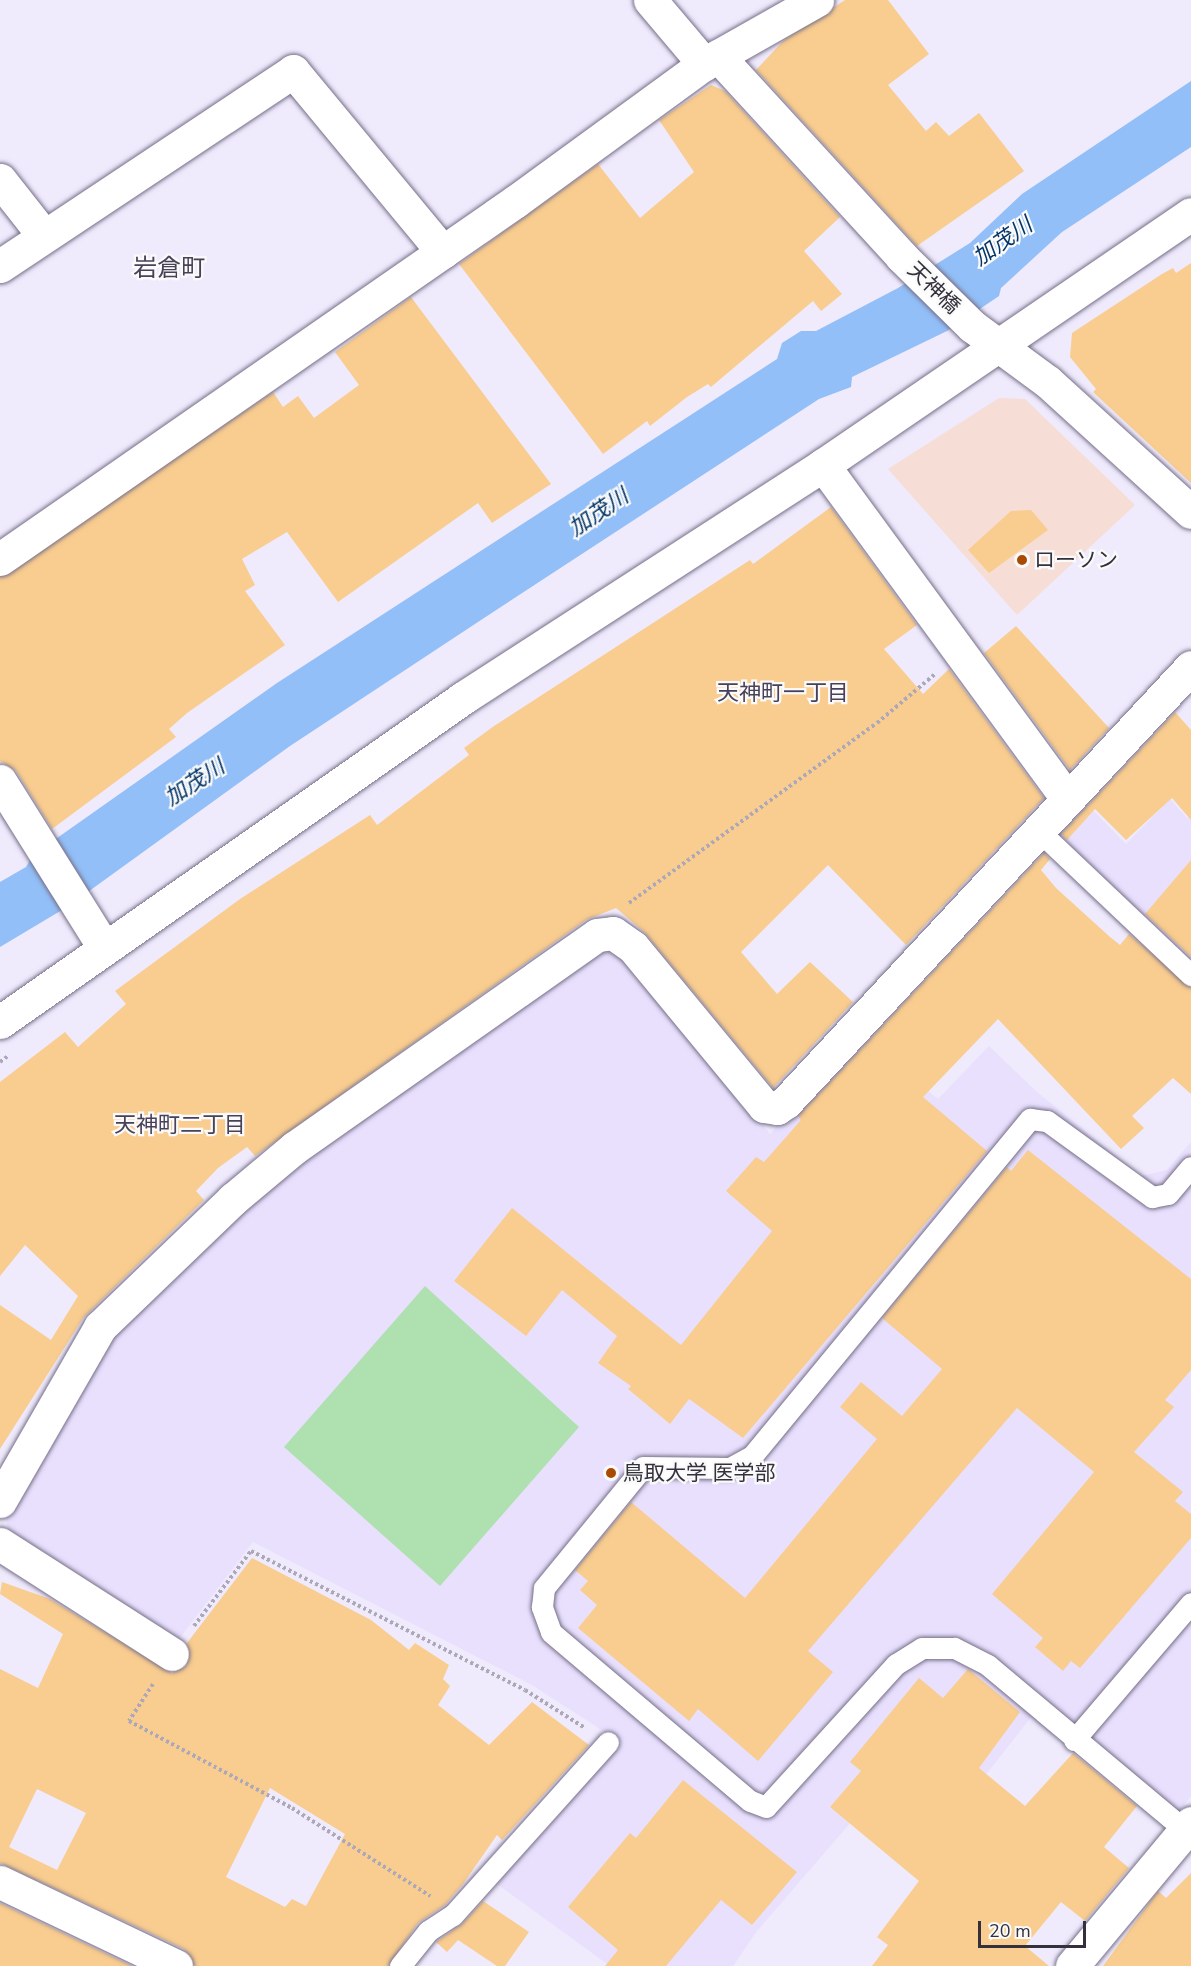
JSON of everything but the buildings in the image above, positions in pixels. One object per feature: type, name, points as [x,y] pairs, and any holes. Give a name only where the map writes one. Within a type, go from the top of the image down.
[{"type":"street","name":"天神橋","points":[[650,0],[901,256],[967,320],[1048,382],[1191,512]]},
{"type":"street","points":[[0,559],[443,252],[711,60],[817,0]]},
{"type":"street","points":[[0,266],[293,70],[443,252]]},
{"type":"street","points":[[0,180],[44,236]]},
{"type":"street","points":[[0,1022],[104,946],[463,698],[823,465],[1000,347],[1191,214]]},
{"type":"street","points":[[823,465],[1067,798]]},
{"type":"street","points":[[0,1501],[100,1327],[233,1199],[294,1148],[607,932],[633,947],[756,1098],[764,1106],[777,1108],[1191,667]]},
{"type":"street","points":[[0,781],[104,946]]},
{"type":"street","points":[[0,1544],[172,1654]]},
{"type":"street","points":[[1072,1966],[1188,1827]]},
{"type":"street","points":[[0,1882],[176,1966]]},
{"type":"lane","points":[[1038,830],[1191,975]]},
{"type":"lane","points":[[1188,1827],[1074,1740],[988,1665],[954,1648],[922,1648],[896,1664],[779,1798],[766,1807],[750,1801],[551,1632],[542,1607],[544,1588],[643,1467],[729,1468],[752,1456],[1030,1119],[1047,1120],[1152,1197],[1168,1194],[1191,1167]]},
{"type":"lane","points":[[1074,1740],[1191,1603]]},
{"type":"lane","points":[[400,1966],[428,1931],[453,1915],[608,1742]]},
{"type":"path","points":[[607,932],[617,912],[877,723],[960,653]]},
{"type":"path","points":[[453,1915],[446,1906],[292,1808],[129,1721],[172,1654],[251,1551],[525,1690],[608,1742]]},
{"type":"shaded area","name":"ローソン","points":[[999,398],[1025,399],[1135,505],[1017,615],[888,469]]},
{"type":"shaded area","points":[[1081,798],[1126,844],[1170,799],[1187,818],[1191,815],[1191,995],[1040,842]]},
{"type":"shaded area","name":"鳥取大学 医学部","points":[[601,951],[627,958],[770,1134],[861,1036],[938,1099],[989,1046],[1037,1092],[1141,1176],[1167,1170],[1191,1142],[1191,1796],[1169,1822],[1031,1717],[938,1836],[877,1792],[757,1931],[733,1966],[610,1966],[497,1884],[620,1742],[532,1685],[253,1542],[176,1643],[9,1537],[5,1511],[114,1330],[270,1183]]},
{"type":"green space","points":[[425,1286],[579,1427],[440,1586],[284,1447]]},
{"type":"water","name":"加茂川","points":[[1191,81],[1191,147],[1062,232],[1001,288],[999,296],[947,331],[852,377],[851,387],[819,399],[481,620],[290,746],[67,907],[0,947],[0,882],[26,867],[33,855],[277,683],[777,359],[782,343],[801,331],[816,331],[898,288],[970,243],[1022,194]]},
{"type":"place","name":"ローソン","points":[[1022,560]]},
{"type":"place","name":"鳥取大学 医学部","points":[[611,1473]]},
{"type":"district","name":"岩倉町","points":[[169,269]]},
{"type":"district","name":"天神町一丁目","points":[[783,694]]},
{"type":"district","name":"天神町二丁目","points":[[180,1126]]}]
